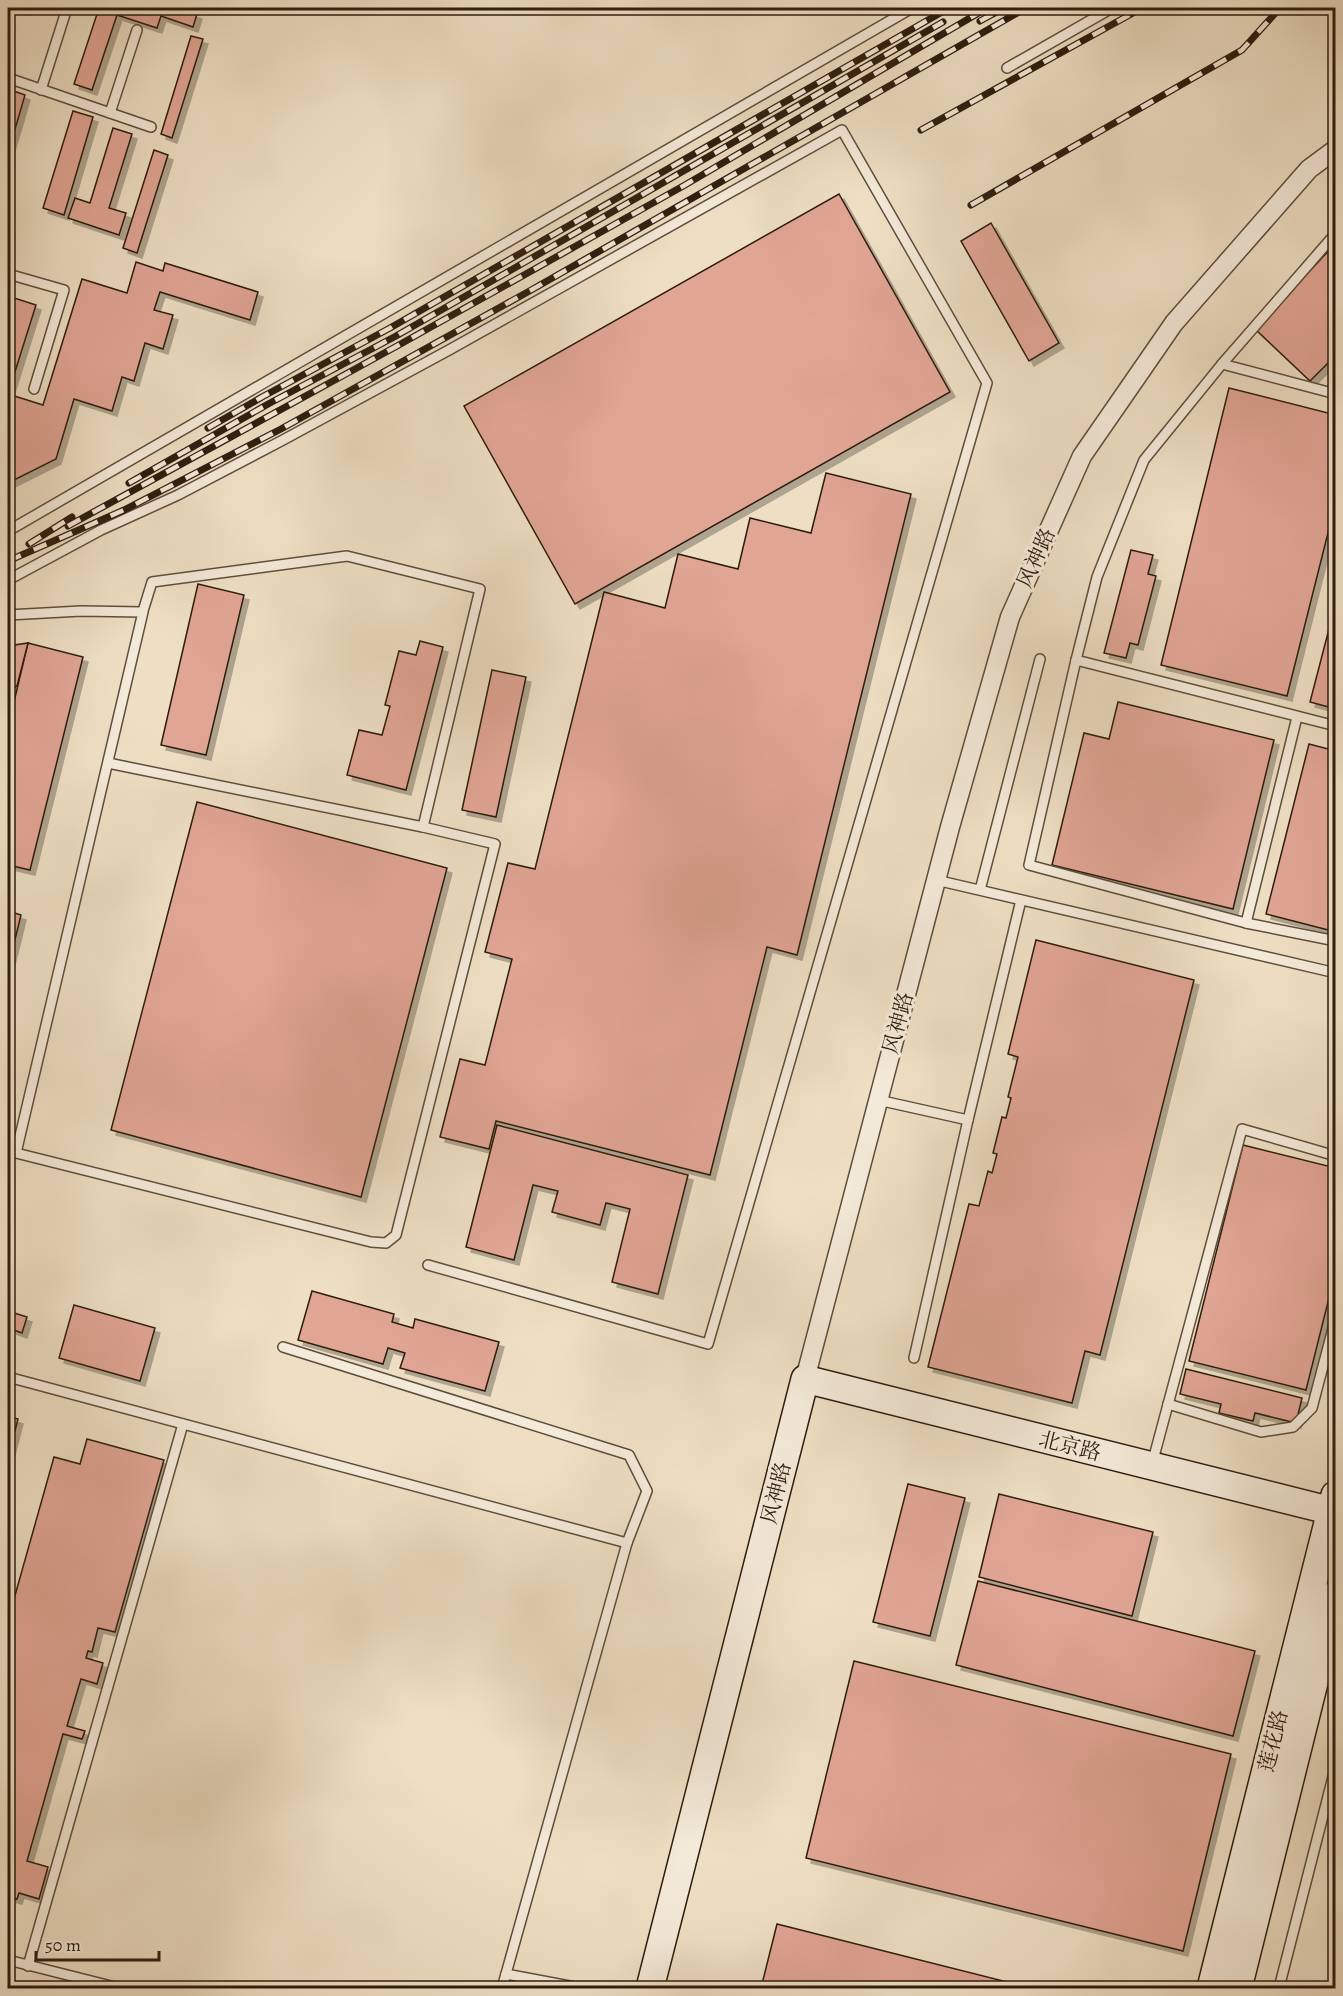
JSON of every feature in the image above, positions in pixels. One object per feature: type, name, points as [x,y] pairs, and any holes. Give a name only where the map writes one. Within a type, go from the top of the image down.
[{"type":"street","name":"风神路","points":[[650,1989],[878,1100],[936,879],[1010,617],[1082,456],[1174,323],[1310,169],[1335,149]]},
{"type":"street","name":"北京路","points":[[805,1380],[1152,1466],[1334,1506]]},
{"type":"street","name":"莲花路","points":[[1211,1989],[1334,1506]]},
{"type":"street","name":"莲花路","points":[[1238,1989],[1335,1594]]},
{"type":"lane","points":[[41,90],[67,8]]},
{"type":"lane","points":[[8,531],[912,8]]},
{"type":"lane","points":[[1007,68],[1112,8]]},
{"type":"lane","points":[[110,113],[137,30]]},
{"type":"lane","points":[[8,78],[151,127]]},
{"type":"lane","points":[[8,580],[101,530],[178,495],[303,430],[842,130],[987,383],[708,1344],[428,1265]]},
{"type":"lane","points":[[1335,233],[1222,364],[1144,460],[1097,577],[1029,865],[1246,923],[1335,942]]},
{"type":"lane","points":[[8,274],[64,290],[34,389]]},
{"type":"lane","points":[[1222,364],[1335,394]]},
{"type":"lane","points":[[108,763],[423,827],[495,844],[396,1235],[386,1243],[371,1242],[16,1153],[142,611],[152,582],[347,556],[480,589],[423,827]]},
{"type":"lane","points":[[8,615],[81,610],[142,611]]},
{"type":"lane","points":[[980,890],[1040,659]]},
{"type":"lane","points":[[1076,660],[1335,726]]},
{"type":"lane","points":[[1246,923],[1297,717]]},
{"type":"lane","points":[[936,879],[1335,973]]},
{"type":"lane","points":[[914,1358],[968,1120],[1022,900]]},
{"type":"lane","points":[[878,1100],[968,1120]]},
{"type":"lane","points":[[1152,1466],[1242,1129],[1335,1156]]},
{"type":"lane","points":[[1168,1404],[1261,1432],[1293,1427],[1312,1408],[1335,1317]]},
{"type":"lane","points":[[283,1347],[629,1455],[646,1491],[627,1543],[502,1989]]},
{"type":"lane","points":[[8,1377],[627,1543]]},
{"type":"lane","points":[[28,1966],[183,1424]]},
{"type":"lane","points":[[1279,1989],[1335,1766]]},
{"type":"lane","points":[[8,1960],[119,1989]]},
{"type":"lane","points":[[506,1974],[580,1989]]},
{"type":"building","points":[[99,8],[178,8],[197,14],[193,27],[161,16],[157,28],[117,15],[92,90],[74,84]]},
{"type":"building","points":[[191,36],[203,39],[172,138],[161,134]]},
{"type":"building","points":[[8,89],[25,95],[8,153]]},
{"type":"building","points":[[73,111],[93,117],[64,215],[43,208]]},
{"type":"building","points":[[113,128],[132,134],[109,208],[126,213],[119,235],[68,218],[75,198],[90,203]]},
{"type":"building","points":[[154,150],[168,155],[137,253],[123,248]]},
{"type":"building","points":[[839,194],[950,392],[575,604],[464,406]]},
{"type":"building","points":[[991,223],[1059,343],[1029,361],[961,241]]},
{"type":"building","points":[[1336,243],[1336,355],[1310,381],[1255,329]]},
{"type":"building","points":[[136,262],[163,271],[165,263],[258,292],[250,320],[160,292],[154,310],[173,315],[163,349],[145,343],[134,381],[122,377],[112,411],[74,399],[56,459],[8,483],[8,394],[43,405],[82,279],[127,293]]},
{"type":"building","points":[[8,296],[36,305],[8,394]]},
{"type":"building","points":[[1229,388],[1336,415],[1336,501],[1287,696],[1161,665]]},
{"type":"building","points":[[826,473],[911,494],[797,955],[767,947],[710,1175],[496,1121],[489,1149],[440,1137],[460,1059],[485,1065],[512,959],[485,952],[508,863],[535,869],[604,592],[665,608],[678,554],[738,569],[750,518],[811,533]]},
{"type":"building","points":[[1131,550],[1153,555],[1148,574],[1156,576],[1138,645],[1130,643],[1126,658],[1104,653]]},
{"type":"building","points":[[198,584],[244,595],[206,755],[161,745]]},
{"type":"building","points":[[1336,602],[1336,709],[1310,702]]},
{"type":"building","points":[[420,641],[443,647],[406,790],[347,775],[359,730],[382,735],[390,706],[385,705],[399,651],[416,655]]},
{"type":"building","points":[[28,643],[83,657],[30,870],[8,865],[8,727]]},
{"type":"building","points":[[28,643],[17,686],[8,690],[8,646]]},
{"type":"building","points":[[492,670],[526,677],[496,817],[462,810]]},
{"type":"building","points":[[1118,702],[1274,740],[1233,909],[1052,865],[1084,733],[1109,739]]},
{"type":"building","points":[[1309,744],[1336,751],[1336,932],[1266,914]]},
{"type":"building","points":[[197,802],[447,868],[361,1197],[111,1130]]},
{"type":"building","points":[[8,911],[21,915],[8,968]]},
{"type":"building","points":[[1036,940],[1194,980],[1100,1355],[1085,1351],[1072,1403],[928,1367],[969,1204],[979,1206],[988,1171],[992,1173],[997,1154],[993,1153],[1002,1117],[1006,1118],[1011,1098],[1008,1097],[1018,1057],[1008,1054]]},
{"type":"building","points":[[497,1125],[688,1175],[658,1294],[612,1282],[630,1209],[606,1203],[600,1225],[552,1212],[558,1191],[533,1185],[514,1260],[466,1247]]},
{"type":"building","points":[[1243,1145],[1336,1168],[1336,1270],[1306,1390],[1189,1361]]},
{"type":"building","points":[[312,1291],[394,1314],[392,1322],[413,1328],[415,1319],[499,1342],[485,1391],[400,1368],[405,1353],[388,1348],[383,1364],[298,1340]]},
{"type":"building","points":[[74,1305],[155,1328],[140,1381],[59,1358]]},
{"type":"building","points":[[8,1311],[27,1317],[22,1333],[8,1328]]},
{"type":"building","points":[[1186,1369],[1302,1398],[1296,1423],[1255,1413],[1253,1421],[1219,1413],[1221,1404],[1180,1394]]},
{"type":"building","points":[[8,1416],[18,1419],[8,1458]]},
{"type":"building","points":[[87,1439],[164,1460],[115,1632],[98,1628],[92,1652],[88,1651],[86,1658],[103,1663],[97,1684],[81,1679],[67,1726],[85,1731],[82,1739],[63,1734],[27,1861],[48,1867],[39,1899],[19,1893],[17,1899],[8,1897],[8,1597],[14,1599],[54,1457],[80,1464]]},
{"type":"building","points":[[908,1484],[965,1498],[930,1636],[873,1622]]},
{"type":"building","points":[[999,1494],[1153,1532],[1132,1616],[979,1577]]},
{"type":"building","points":[[978,1581],[1255,1651],[1233,1736],[956,1665]]},
{"type":"building","points":[[854,1661],[1231,1754],[1183,1951],[806,1858]]},
{"type":"building","points":[[777,1924],[1019,1985],[1018,1988],[761,1988]]},
{"type":"railway","points":[[208,428],[390,328],[949,8]]},
{"type":"railway","points":[[68,526],[685,185],[987,8]]},
{"type":"railway","points":[[980,21],[1004,8]]},
{"type":"railway","points":[[8,561],[124,510],[281,429],[533,289],[1026,8]]},
{"type":"railway","points":[[921,130],[1142,8]]},
{"type":"railway","points":[[971,205],[1242,50],[1280,8]]},
{"type":"railway","points":[[129,483],[270,403],[396,336],[943,22]]},
{"type":"railway","points":[[29,544],[72,517]]}]
